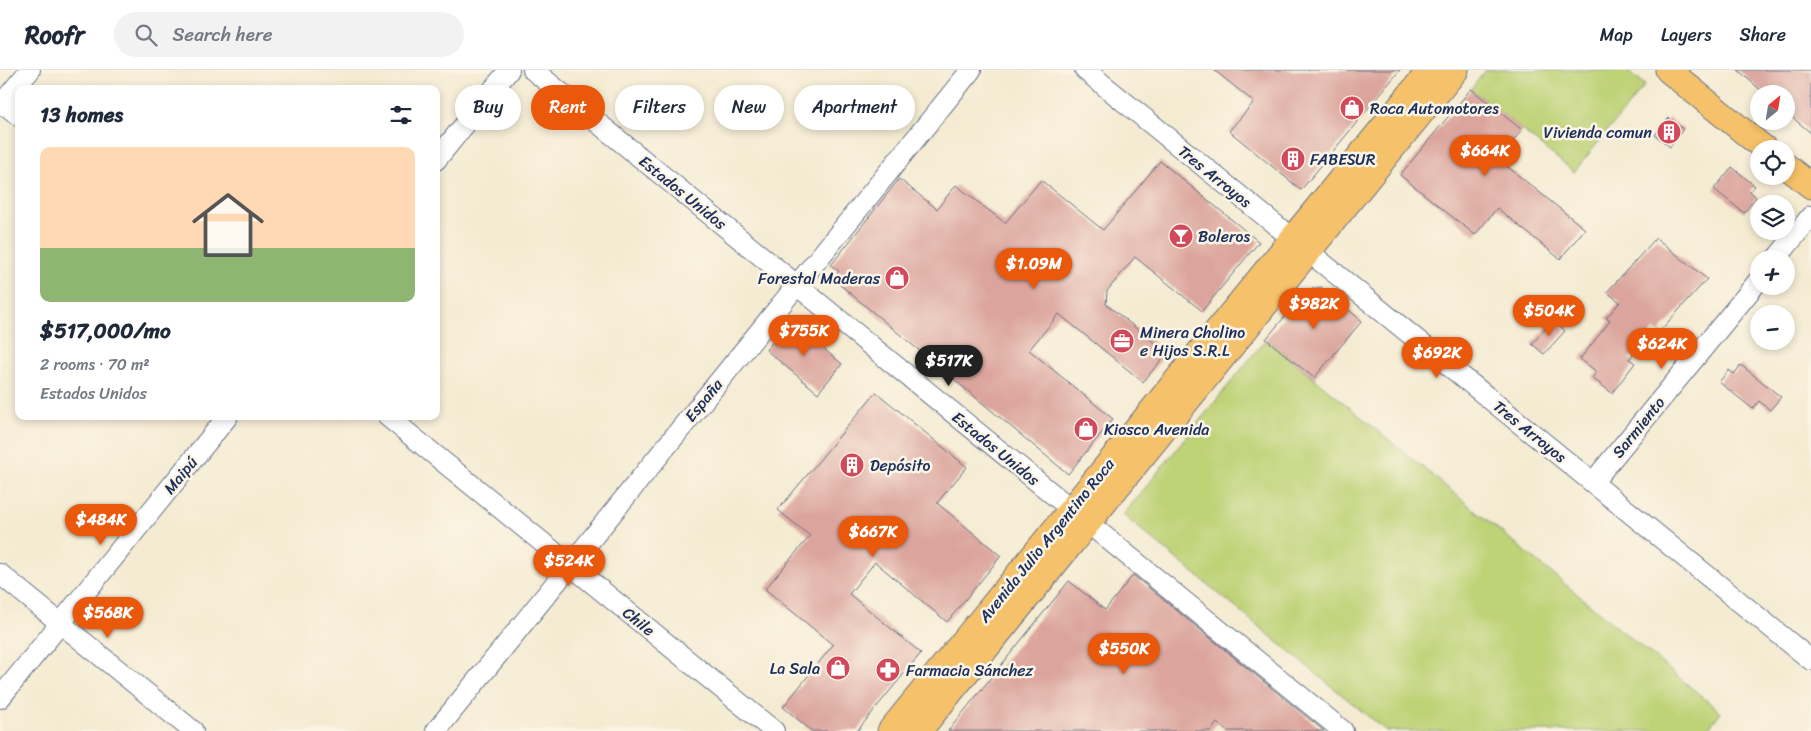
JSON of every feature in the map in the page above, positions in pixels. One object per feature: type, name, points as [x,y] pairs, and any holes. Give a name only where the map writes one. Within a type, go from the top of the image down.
[{"type":"main road","name":"Avenida Julio Argentino Roca","points":[[919,731],[1080,516],[1300,245],[1430,70]]},
{"type":"main road","name":"Avenida Julio Argentino Roca","points":[[1300,245],[1456,70]]},
{"type":"main road","points":[[1668,70],[1754,140]]},
{"type":"main road","points":[[1795,173],[1811,186]]},
{"type":"main road","name":"Avenida Julio Argentino Roca","points":[[890,731],[1080,516]]},
{"type":"street","points":[[17,85],[30,70]]},
{"type":"street","points":[[440,155],[509,70]]},
{"type":"street","name":"Estados Unidos","points":[[533,70],[1343,731]]},
{"type":"street","name":"España","points":[[436,731],[971,70]]},
{"type":"street","name":"Tres Arroyos","points":[[1085,70],[1811,660]]},
{"type":"street","points":[[15,87],[1,103],[15,113]]},
{"type":"street","points":[[1783,250],[1811,216]]},
{"type":"street","name":"Sarmiento","points":[[1593,482],[1750,291]]},
{"type":"street","name":"Maipú","points":[[0,698],[225,420]]},
{"type":"street","name":"Chile","points":[[392,420],[774,731]]},
{"type":"street","points":[[0,574],[193,731]]},
{"type":"green space","points":[[1486,70],[1626,70],[1645,85],[1574,172],[1471,89]]},
{"type":"green space","points":[[1266,339],[1721,712],[1706,731],[1386,731],[1123,515]]},
{"type":"building","points":[[1214,70],[1400,70],[1301,190],[1229,131],[1254,102]]},
{"type":"building","points":[[1738,70],[1811,70],[1811,133],[1795,120],[1795,85],[1755,85]]},
{"type":"building","points":[[1471,89],[1522,130],[1498,159],[1585,229],[1560,259],[1497,208],[1475,235],[1400,175]]},
{"type":"building","name":"Vivienda comun","points":[[1669,118],[1683,129],[1670,147],[1655,135]]},
{"type":"building","points":[[1160,161],[1259,242],[1202,311],[1135,257],[1107,291],[1106,304],[1167,353],[1143,382],[1059,314],[1029,350],[1113,419],[1068,474],[833,279],[839,271],[831,265],[899,179],[937,209],[956,185],[1005,223],[1041,180],[1103,230]]},
{"type":"building","points":[[1732,167],[1750,182],[1750,185],[1755,186],[1750,191],[1754,195],[1750,195],[1750,205],[1744,213],[1714,189]]},
{"type":"building","points":[[1656,238],[1707,279],[1659,332],[1655,329],[1629,359],[1635,363],[1612,393],[1592,378],[1597,372],[1580,359],[1610,321],[1606,318],[1620,302],[1607,292]]},
{"type":"building","points":[[1321,287],[1362,321],[1314,378],[1266,339],[1308,289]]},
{"type":"building","points":[[1553,320],[1565,331],[1544,354],[1532,344]]},
{"type":"building","points":[[790,321],[842,364],[818,393],[766,350]]},
{"type":"building","points":[[1741,365],[1781,397],[1770,410],[1759,401],[1753,409],[1719,382],[1729,370],[1734,374]]},
{"type":"building","points":[[876,392],[967,467],[937,503],[1001,556],[947,622],[875,562],[849,594],[921,653],[857,731],[812,731],[783,707],[833,645],[765,589],[810,536],[778,510]]},
{"type":"building","points":[[1133,575],[1324,731],[1227,731],[1217,723],[1211,731],[948,731],[1069,581],[1105,610]]},
{"type":"place","name":"Roca Automotores","points":[[1352,108]]},
{"type":"place","name":"Vivienda comun","points":[[1669,132]]},
{"type":"place","name":"FABESUR","points":[[1293,159]]},
{"type":"place","name":"Boleros","points":[[1181,236]]},
{"type":"place","name":"Forestal Maderas","points":[[897,278]]},
{"type":"place","name":"Minera Cholino e Hijos S.R.L","points":[[1122,341]]},
{"type":"place","name":"Kiosco Avenida","points":[[1086,429]]},
{"type":"place","name":"Depósito","points":[[852,465]]},
{"type":"place","name":"La Sala","points":[[838,668]]},
{"type":"place","name":"Farmacia Sánchez","points":[[888,670]]}]
